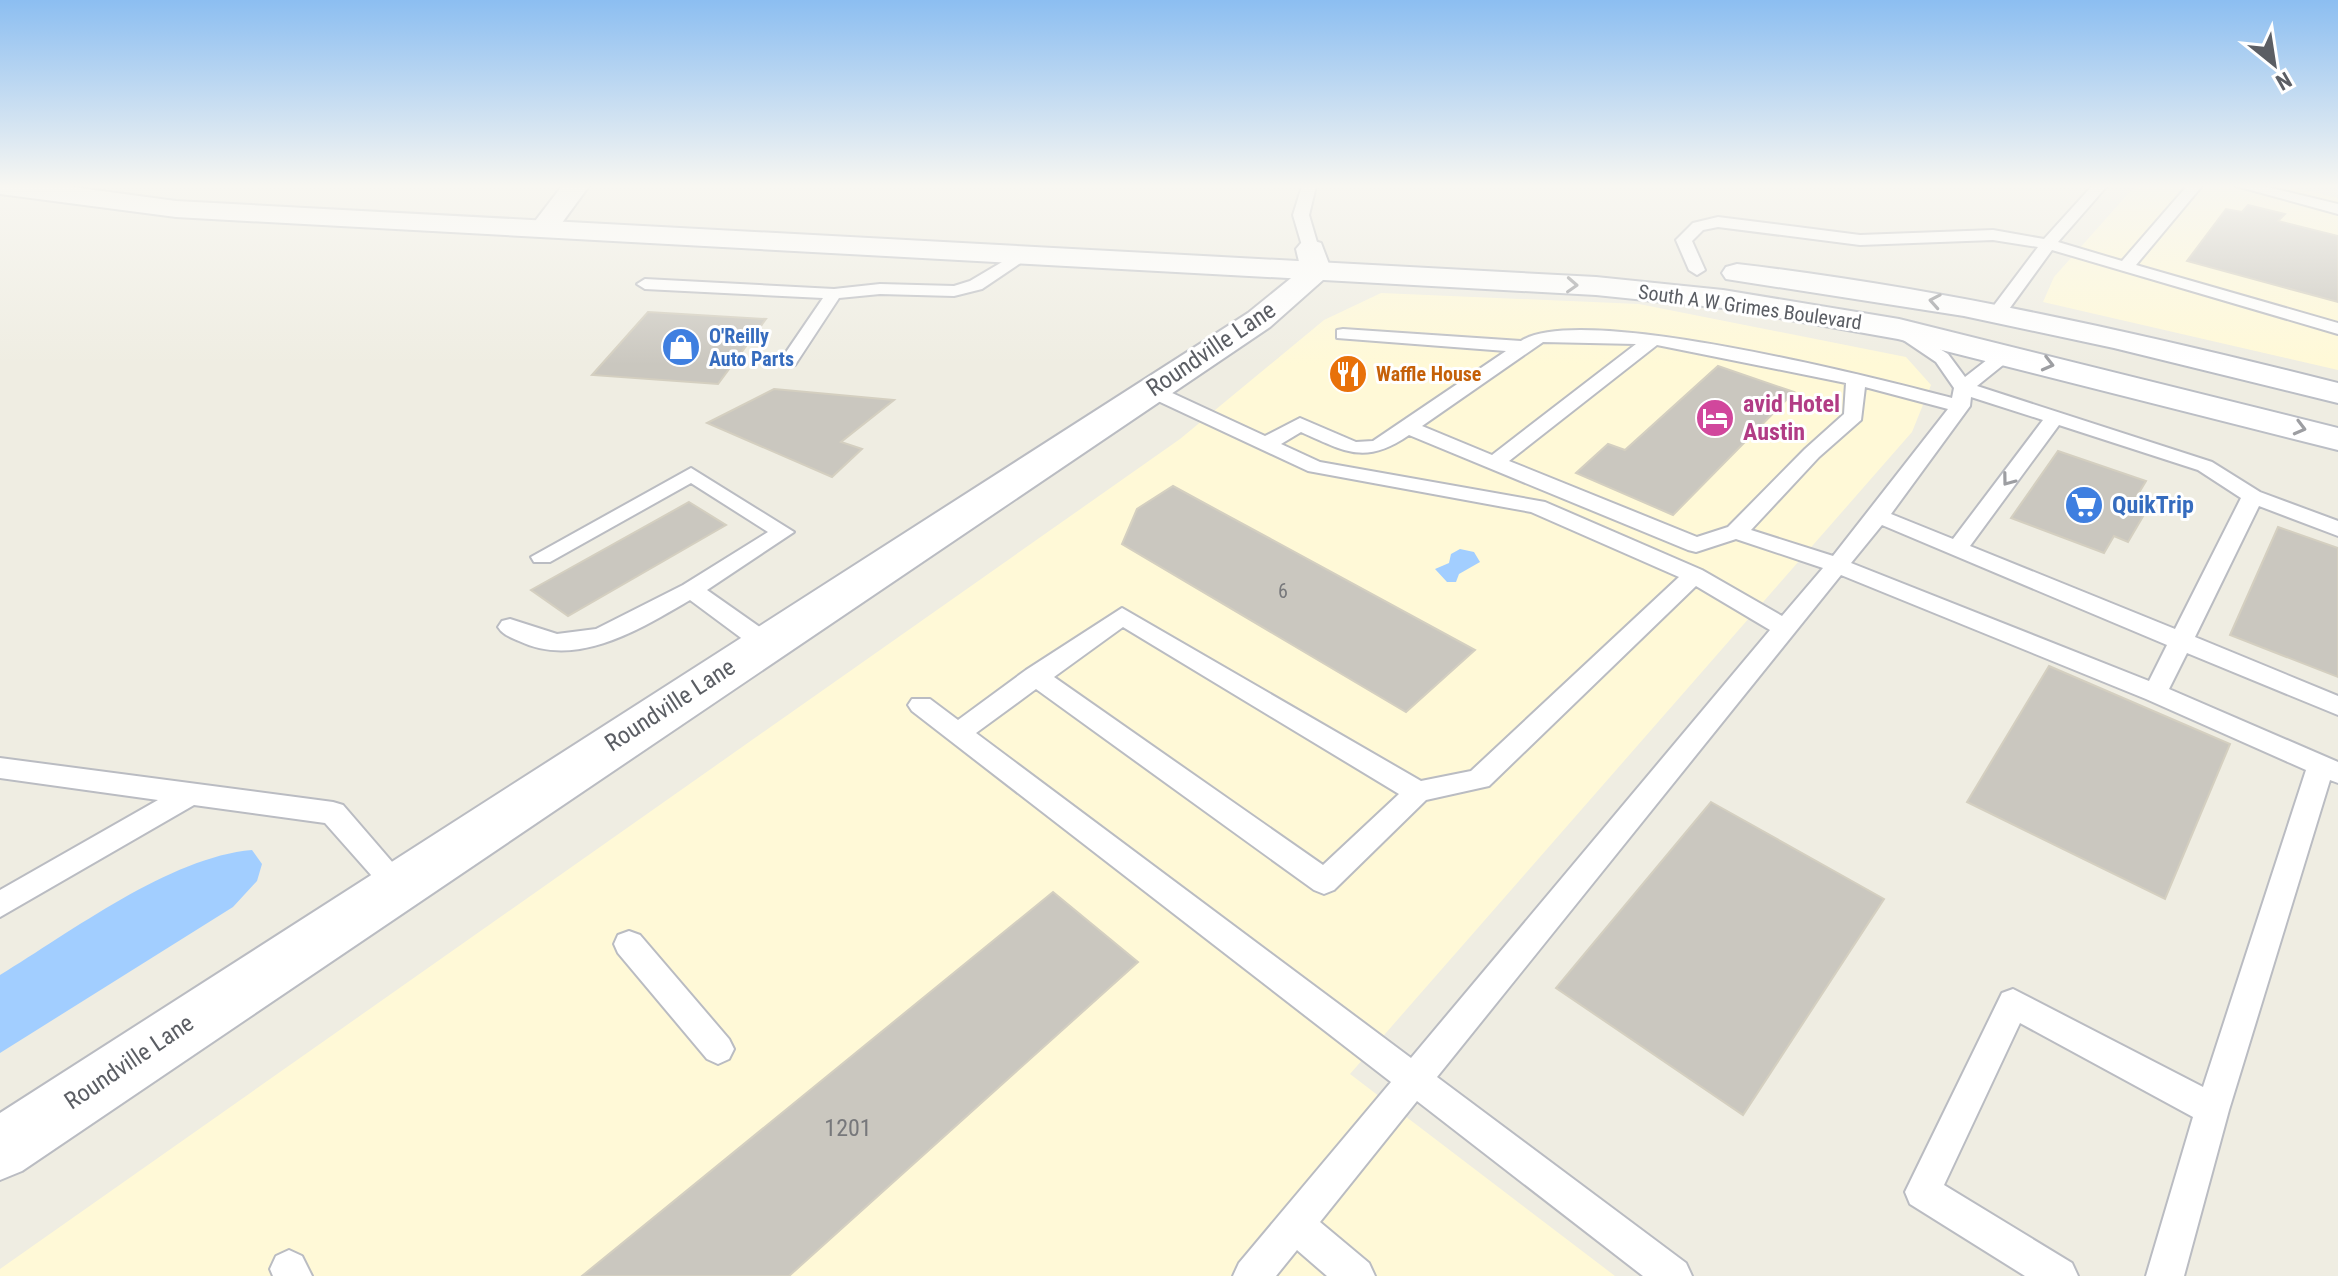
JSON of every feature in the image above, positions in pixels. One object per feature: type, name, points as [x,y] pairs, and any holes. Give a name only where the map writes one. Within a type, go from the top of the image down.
[{"type":"main road","name":"South A W Grimes Boulevard","points":[[914,246],[1019,257],[1314,260],[1697,270],[1800,280],[1998,312],[2338,393]]},
{"type":"main road","name":"South A W Grimes Boulevard","points":[[1108,246],[1314,260],[1723,299],[1899,329],[2007,353],[2338,439]]},
{"type":"main road","name":"Roundville Lane","points":[[0,1149],[1259,320],[1314,260]]},
{"type":"main road","points":[[1899,329],[1984,322],[2131,354],[2184,355]]},
{"type":"lane","points":[[1310,246],[1314,260]]},
{"type":"lane","points":[[1686,246],[1697,270]]},
{"type":"lane","points":[[1998,312],[2047,246]]},
{"type":"lane","points":[[2053,246],[2124,269],[2338,329]]},
{"type":"lane","points":[[2124,269],[2144,246]]},
{"type":"lane","points":[[645,284],[834,294],[880,289],[954,291],[976,285],[1019,257]]},
{"type":"lane","points":[[789,361],[834,294]]},
{"type":"lane","points":[[1899,329],[1942,358],[1962,397]]},
{"type":"lane","points":[[1343,334],[1524,347]]},
{"type":"lane","points":[[1266,444],[1300,424],[1353,448],[1378,447],[1539,337],[1654,339],[2055,417],[2205,466],[2253,496],[2338,529]]},
{"type":"lane","points":[[1494,463],[1654,339]]},
{"type":"lane","points":[[1252,1276],[1878,516],[1962,397],[2007,353]]},
{"type":"lane","points":[[1407,427],[1696,545],[1736,532],[1812,453],[1854,416],[1856,379]]},
{"type":"lane","points":[[1150,390],[1315,467],[1537,507],[1694,575],[1786,629]]},
{"type":"lane","points":[[1957,548],[2055,417]]},
{"type":"lane","points":[[510,627],[522,635],[577,644],[605,637],[691,590],[783,532],[691,474],[542,557]]},
{"type":"lane","points":[[2155,693],[2253,496]]},
{"type":"lane","points":[[1878,516],[2338,706]]},
{"type":"lane","points":[[1736,532],[1836,565],[2155,693],[2330,769],[2212,1110],[2165,1276]]},
{"type":"lane","points":[[1035,676],[1324,882],[1418,792],[1479,779],[1694,575]]},
{"type":"lane","points":[[691,590],[765,643]]},
{"type":"lane","points":[[958,733],[1122,616],[1418,792]]},
{"type":"lane","points":[[921,705],[1673,1276]]},
{"type":"lane","points":[[0,768],[333,813],[397,885]]},
{"type":"lane","points":[[0,905],[190,794]]},
{"type":"lane","points":[[629,944],[718,1049]]},
{"type":"lane","points":[[2059,1276],[1923,1192],[2013,1003],[2212,1110]]},
{"type":"lane","points":[[1294,1224],[1356,1276]]},
{"type":"shaded area","points":[[2082,246],[2338,246],[2338,370],[2043,302],[2054,277]]},
{"type":"shaded area","points":[[1381,293],[1639,304],[1906,357],[1931,385],[1912,432],[1350,1074],[1615,1276],[0,1276],[0,1269],[1180,439],[1324,320]]},
{"type":"water","points":[[1460,549],[1474,552],[1480,562],[1459,574],[1456,582],[1447,582],[1435,569],[1449,563],[1451,554]]},
{"type":"water","points":[[252,850],[262,864],[257,881],[233,907],[0,1053],[0,975],[89,918],[155,881],[188,866]]},
{"type":"building","points":[[2199,246],[2338,246],[2338,302],[2187,261]]},
{"type":"building","name":"O'Reilly Auto Parts","points":[[648,312],[766,319],[718,384],[592,375]]},
{"type":"building","name":"avid Hotel Austin","points":[[1718,366],[1794,392],[1673,515],[1576,473],[1608,444],[1625,450]]},
{"type":"building","points":[[774,389],[894,400],[841,442],[862,449],[832,477],[707,423]]},
{"type":"building","name":"QuikTrip","points":[[2058,451],[2146,481],[2137,496],[2152,501],[2128,542],[2114,536],[2104,553],[2011,518]]},
{"type":"building","points":[[1173,486],[1475,650],[1406,712],[1122,544],[1137,509]]},
{"type":"building","points":[[689,502],[726,525],[568,616],[531,590]]},
{"type":"building","points":[[2278,527],[2338,548],[2338,677],[2230,635]]},
{"type":"building","points":[[2049,666],[2230,744],[2165,899],[1967,802]]},
{"type":"building","points":[[1711,802],[1884,899],[1743,1115],[1556,988]]},
{"type":"building","points":[[1053,892],[1138,962],[789,1276],[582,1276]]},
{"type":"place","name":"O'Reilly Auto Parts","points":[[681,347]]},
{"type":"place","name":"Waffle House","points":[[1348,374]]},
{"type":"place","name":"avid Hotel Austin","points":[[1715,418]]},
{"type":"place","name":"QuikTrip","points":[[2084,505]]}]
